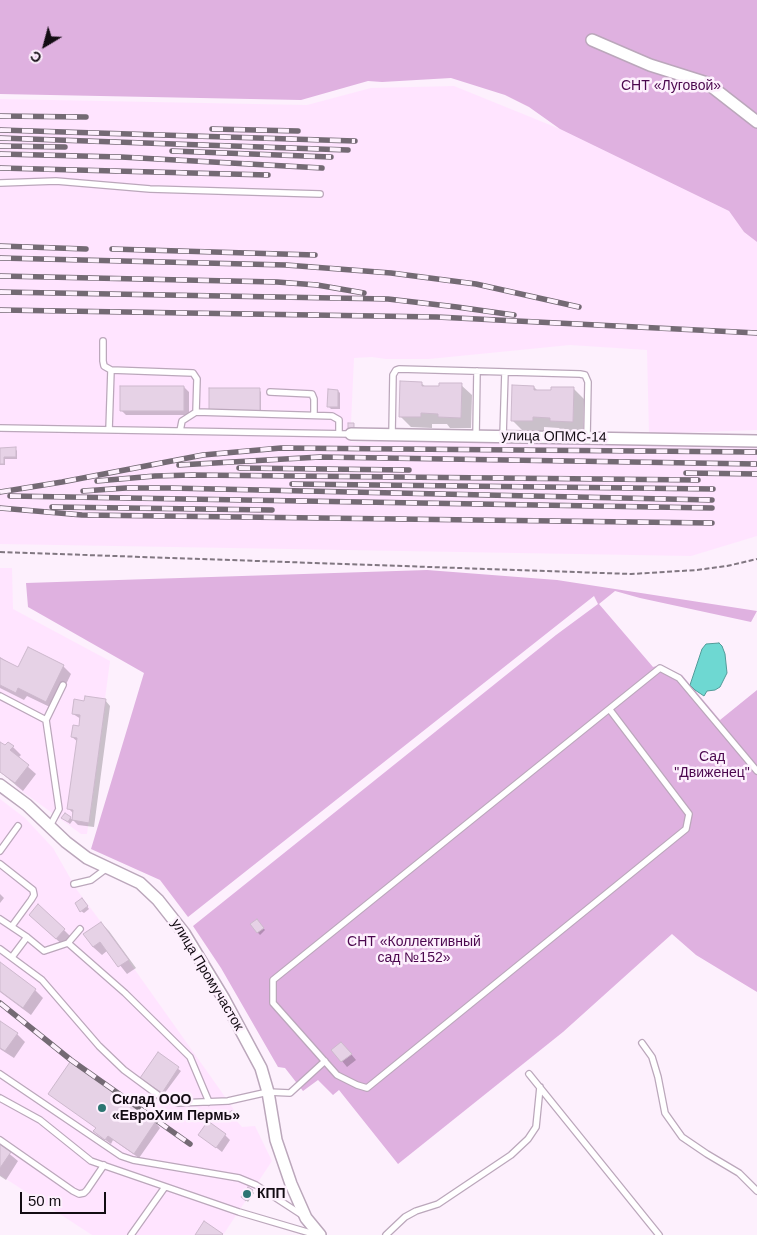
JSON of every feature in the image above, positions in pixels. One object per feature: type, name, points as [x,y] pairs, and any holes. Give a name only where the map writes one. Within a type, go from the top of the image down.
[{"type":"street","points":[[592,40],[650,66],[707,83],[757,122]]},
{"type":"street","name":"улица ОПМС-14","points":[[345,434],[757,440]]},
{"type":"street","name":"улица Промучасток","points":[[0,785],[27,805],[87,858],[140,883],[158,900],[184,933],[224,999],[261,1068],[268,1092],[276,1140],[291,1184],[306,1218],[319,1235]]},
{"type":"lane","points":[[0,184],[56,181],[150,189],[320,194]]},
{"type":"lane","points":[[103,341],[104,366],[111,370],[193,373],[197,379],[196,412]]},
{"type":"lane","points":[[109,430],[111,370]]},
{"type":"lane","points":[[392,434],[393,375],[396,370],[477,371],[584,375],[588,382],[587,438]]},
{"type":"lane","points":[[476,436],[477,371]]},
{"type":"lane","points":[[503,436],[505,372]]},
{"type":"lane","points":[[270,392],[312,394],[314,399],[314,416]]},
{"type":"lane","points":[[0,428],[345,434],[336,417],[196,412],[182,421],[180,431]]},
{"type":"lane","points":[[610,710],[689,814],[686,829],[367,1088],[337,1075],[274,1003],[273,980],[660,668],[679,678],[757,771]]},
{"type":"lane","points":[[50,826],[59,809],[46,720],[63,685]]},
{"type":"lane","points":[[0,696],[46,720]]},
{"type":"lane","points":[[0,851],[18,826]]},
{"type":"lane","points":[[0,864],[33,890],[34,895],[12,926]]},
{"type":"lane","points":[[74,884],[90,880],[106,868]]},
{"type":"lane","points":[[0,918],[44,951],[68,943],[80,929]]},
{"type":"lane","points":[[12,957],[27,937]]},
{"type":"lane","points":[[68,943],[125,993],[190,1057],[209,1102]]},
{"type":"lane","points":[[0,949],[42,980],[103,1051],[124,1070],[162,1098],[178,1102],[209,1102],[228,1101],[268,1092],[290,1093],[325,1061]]},
{"type":"lane","points":[[642,1043],[652,1057],[666,1113],[682,1137],[739,1173],[757,1191]]},
{"type":"lane","points":[[0,1074],[121,1156],[133,1160],[239,1178],[256,1185],[306,1218]]},
{"type":"lane","points":[[529,1074],[659,1235]]},
{"type":"lane","points":[[386,1235],[405,1217],[416,1210],[438,1204],[511,1155],[528,1139],[536,1127],[540,1087]]},
{"type":"lane","points":[[0,1098],[40,1120],[91,1161],[238,1212],[319,1235]]},
{"type":"lane","points":[[0,1140],[79,1194],[87,1190],[104,1166]]},
{"type":"lane","points":[[132,1235],[165,1187]]},
{"type":"path","points":[[0,552],[631,574],[697,570],[757,559]]},
{"type":"shaded area","points":[[454,86],[560,129],[729,211],[744,232],[757,242],[757,430],[649,434],[647,350],[570,345],[429,359],[354,358],[351,423],[354,423],[354,431],[350,433],[351,442],[757,437],[757,536],[691,556],[0,544],[0,99],[307,105],[371,88]]},
{"type":"shaded area","points":[[0,568],[12,568],[13,609],[110,661],[87,834],[81,834],[17,788],[15,783],[0,772]]},
{"type":"shaded area","points":[[719,643],[725,654],[727,673],[720,687],[707,691],[704,696],[690,685],[702,649],[706,644]]},
{"type":"shaded area","points":[[0,799],[25,818],[53,848],[77,890],[228,1101],[238,1116],[235,1119],[242,1127],[255,1126],[272,1161],[223,1235],[92,1235],[0,1175]]},
{"type":"green space","name":"СНТ «Луговой»","points":[[0,0],[757,0],[757,242],[744,232],[729,211],[560,129],[529,107],[505,95],[451,78],[382,82],[368,81],[301,100],[0,94]]},
{"type":"green space","points":[[427,570],[557,580],[757,611],[751,622],[615,591],[599,604],[653,667],[660,665],[682,675],[720,720],[757,690],[757,992],[696,955],[672,934],[563,1032],[398,1164],[339,1090],[333,1095],[318,1080],[303,1091],[285,1068],[278,1067],[221,968],[193,926],[556,635],[598,604],[594,596],[188,917],[160,880],[91,849],[144,673],[28,607],[26,583]]},
{"type":"building","points":[[663,80],[670,83],[667,90],[659,87]]},
{"type":"building","points":[[400,381],[422,382],[422,386],[439,386],[439,383],[462,383],[461,418],[438,417],[438,414],[421,413],[421,417],[399,417]]},
{"type":"building","points":[[512,385],[534,386],[534,390],[551,390],[551,387],[574,387],[573,422],[550,421],[550,418],[533,417],[533,421],[511,421]]},
{"type":"building","points":[[120,386],[184,386],[184,411],[120,411]]},
{"type":"building","points":[[209,388],[260,388],[260,411],[209,411]]},
{"type":"building","points":[[328,389],[338,390],[338,407],[327,407]]},
{"type":"building","points":[[348,423],[354,423],[354,431],[348,430]]},
{"type":"building","points":[[16,447],[16,457],[4,457],[4,464],[0,464],[0,448]]},
{"type":"building","points":[[28,647],[64,665],[46,702],[18,688],[16,693],[0,685],[0,658],[18,667]]},
{"type":"building","points":[[85,696],[106,699],[89,823],[72,820],[73,810],[67,809],[77,738],[71,737],[73,725],[79,726],[80,715],[72,714],[74,699],[84,701]]},
{"type":"building","points":[[0,742],[5,745],[8,742],[14,746],[10,750],[29,765],[15,783],[0,772]]},
{"type":"building","points":[[65,813],[71,817],[68,822],[61,818]]},
{"type":"building","points":[[82,898],[88,906],[80,912],[75,903]]},
{"type":"building","points":[[38,904],[65,929],[56,939],[29,915]]},
{"type":"building","points":[[257,919],[264,928],[257,933],[250,924]]},
{"type":"building","points":[[101,922],[129,960],[118,967],[100,942],[93,947],[83,934]]},
{"type":"building","points":[[0,962],[36,989],[23,1008],[0,991]]},
{"type":"building","points":[[0,1021],[18,1033],[5,1051],[0,1048]]},
{"type":"building","points":[[341,1042],[352,1054],[341,1062],[331,1050]]},
{"type":"building","points":[[158,1052],[179,1067],[162,1093],[140,1078]]},
{"type":"building","name":"Склад ООО «ЕвроХим Пермь»","points":[[70,1062],[156,1121],[134,1154],[108,1136],[105,1140],[93,1131],[96,1128],[48,1094]]},
{"type":"building","points":[[208,1121],[226,1134],[216,1148],[198,1135]]},
{"type":"building","points":[[0,1144],[11,1152],[0,1168]]},
{"type":"building","name":"КПП","points":[[248,1187],[253,1190],[246,1201],[241,1197]]},
{"type":"building","points":[[204,1221],[223,1234],[195,1235]]},
{"type":"railway","points":[[0,116],[86,117]]},
{"type":"railway","points":[[212,129],[298,131]]},
{"type":"railway","points":[[0,130],[355,141]]},
{"type":"railway","points":[[0,138],[348,150]]},
{"type":"railway","points":[[0,146],[65,147]]},
{"type":"railway","points":[[172,151],[331,157]]},
{"type":"railway","points":[[0,154],[121,157],[322,168]]},
{"type":"railway","points":[[0,168],[268,175]]},
{"type":"railway","points":[[0,246],[86,249]]},
{"type":"railway","points":[[112,249],[315,255]]},
{"type":"railway","points":[[0,258],[286,265],[391,273],[476,284],[579,307]]},
{"type":"railway","points":[[0,276],[277,282],[317,285],[364,293]]},
{"type":"railway","points":[[0,292],[388,299],[514,315]]},
{"type":"railway","points":[[0,310],[437,317],[757,333]]},
{"type":"railway","points":[[0,492],[203,455],[281,448],[756,452]]},
{"type":"railway","points":[[179,465],[320,457],[756,464]]},
{"type":"railway","points":[[239,468],[409,470]]},
{"type":"railway","points":[[686,473],[757,474]]},
{"type":"railway","points":[[97,481],[192,475],[698,480]]},
{"type":"railway","points":[[292,484],[713,489]]},
{"type":"railway","points":[[83,491],[169,488],[712,500]]},
{"type":"railway","points":[[10,496],[712,508]]},
{"type":"railway","points":[[52,507],[272,510]]},
{"type":"railway","points":[[0,508],[82,515],[712,523]]},
{"type":"railway","points":[[0,1003],[71,1060],[190,1144]]},
{"type":"place","name":"Склад ООО «ЕвроХим Пермь»","points":[[102,1108]]},
{"type":"place","name":"КПП","points":[[247,1194]]},
{"type":"park label","name":"Сад \"Движенец\"","points":[[712,766]]},
{"type":"park label","name":"СНТ «Коллективный сад №152»","points":[[414,950]]}]
